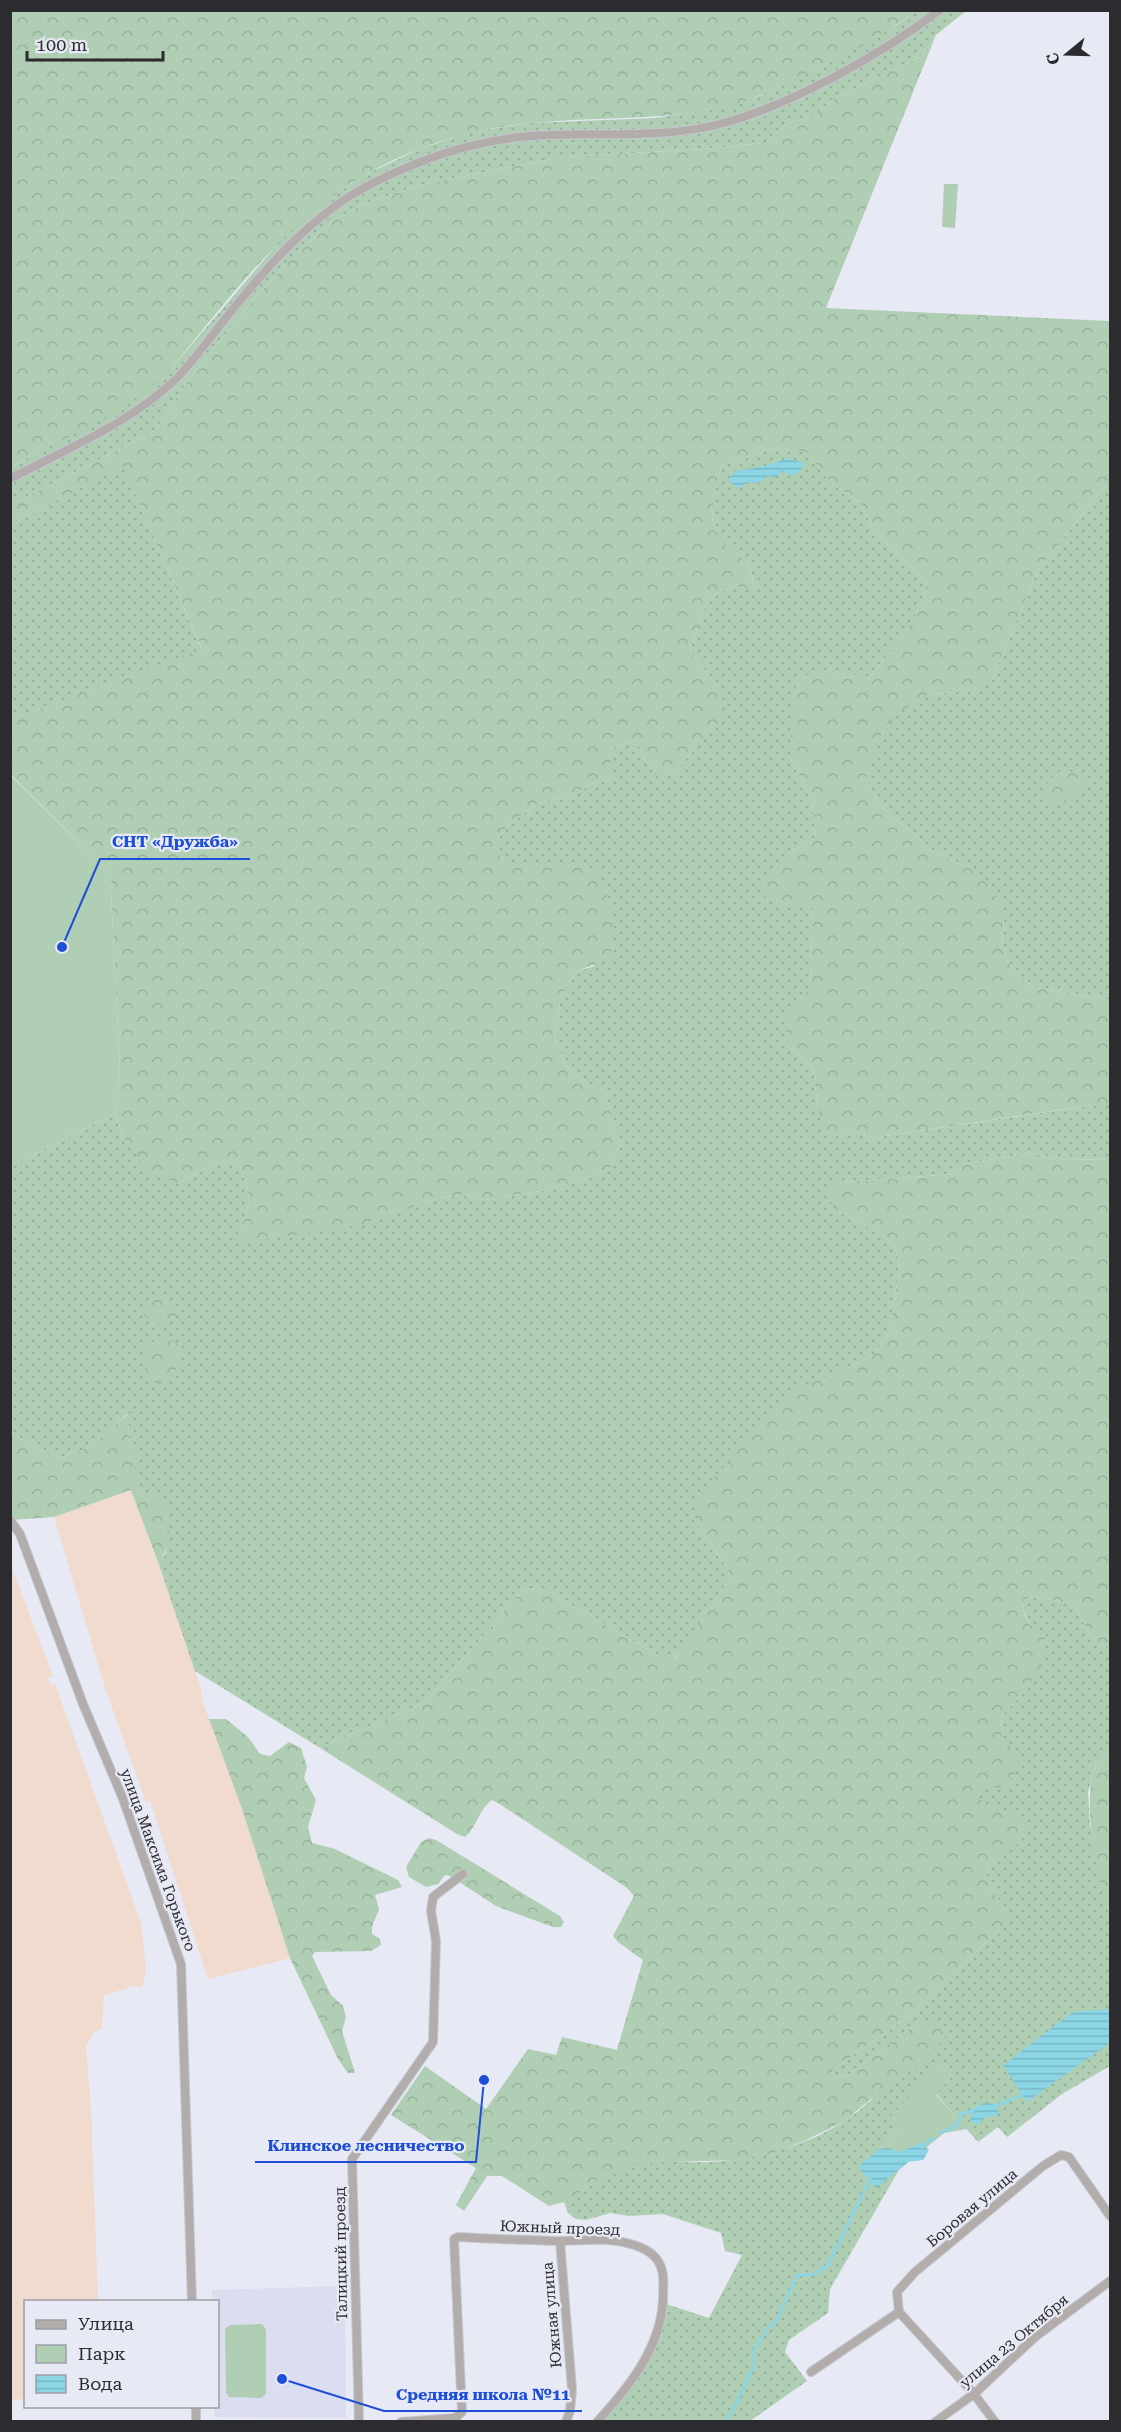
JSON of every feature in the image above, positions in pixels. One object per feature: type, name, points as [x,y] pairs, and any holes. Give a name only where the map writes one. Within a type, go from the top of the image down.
[{"type":"street","points":[[10,479],[99,432],[160,393],[178,376],[247,292],[293,242],[326,212],[369,185],[420,161],[472,146],[528,136],[652,133],[718,124],[766,109],[838,74],[906,36],[940,10]]},
{"type":"street","name":"улица Максима Горького","points":[[10,1520],[20,1534],[83,1704],[119,1789],[181,1964],[192,2300]]},
{"type":"street","name":"Талицкий проезд","points":[[358,2421],[352,2159],[433,2042],[436,1941],[431,1911],[433,1896],[463,1874]]},
{"type":"street","name":"Боровая улица","points":[[899,2312],[897,2292],[915,2272],[1043,2166],[1061,2155],[1069,2157],[1110,2216]]},
{"type":"street","name":"Южный проезд","points":[[456,2420],[462,2412],[453,2240],[458,2237],[560,2241],[610,2240],[630,2244],[653,2254],[662,2267],[663,2312],[651,2349],[625,2391],[597,2421]]},
{"type":"street","name":"Южная улица","points":[[560,2241],[572,2389],[570,2411],[566,2421]]},
{"type":"street","name":"улица 23 Октября","points":[[935,2421],[974,2394],[1035,2337],[1110,2281]]},
{"type":"street","points":[[811,2372],[899,2312],[974,2394],[995,2421]]},
{"type":"street","points":[[401,2421],[456,2420]]},
{"type":"shaded area","points":[[131,1490],[176,1613],[201,1689],[202,1700],[242,1809],[290,1958],[208,1979],[150,1801],[146,1802],[105,1688],[54,1517]]},
{"type":"shaded area","points":[[10,1563],[53,1676],[48,1678],[51,1686],[55,1684],[141,1923],[146,1970],[142,1988],[135,1986],[104,1995],[102,2029],[94,2032],[86,2046],[91,2109],[98,2300],[24,2300],[24,2399],[11,2400]]},
{"type":"shaded area","points":[[345,2286],[346,2418],[214,2417],[214,2408],[219,2408],[219,2300],[212,2300],[212,2290]]},
{"type":"green space","points":[[11,10],[916,11],[887,31],[841,57],[734,105],[690,113],[510,125],[445,140],[383,165],[335,195],[282,240],[235,290],[169,371],[152,386],[114,412],[11,467]]},
{"type":"green space","points":[[916,11],[966,11],[936,35],[922,56],[835,98],[813,117],[788,123],[765,143],[706,149],[562,157],[425,184],[366,203],[334,220],[301,249],[252,301],[186,383],[151,433],[11,505],[11,467],[94,422],[169,371],[287,233],[322,203],[365,175],[417,150],[470,132],[530,123],[655,118],[716,109],[759,96],[825,65],[897,25]]},
{"type":"green space","points":[[936,35],[826,308],[1110,321],[1110,480],[1038,570],[991,682],[969,691],[927,696],[902,711],[886,728],[876,746],[866,780],[881,806],[931,850],[969,868],[986,883],[1001,904],[1004,920],[1002,943],[1008,962],[1020,978],[1037,988],[1110,1000],[1110,1104],[872,1138],[856,1133],[840,1137],[827,1133],[818,1110],[813,1067],[790,1048],[784,1024],[795,1002],[810,988],[813,908],[786,908],[766,899],[761,882],[788,853],[815,838],[812,799],[790,758],[794,689],[803,676],[822,671],[871,676],[912,620],[919,608],[927,582],[873,531],[861,503],[832,484],[806,452],[774,448],[722,465],[715,489],[712,518],[719,539],[748,563],[755,589],[734,587],[709,596],[690,650],[719,689],[728,716],[695,748],[673,775],[657,777],[644,759],[640,747],[628,742],[611,748],[611,779],[596,782],[573,795],[539,803],[513,821],[495,842],[504,863],[570,863],[598,870],[607,896],[614,930],[610,958],[575,972],[560,1001],[555,1040],[567,1067],[583,1081],[606,1094],[620,1146],[609,1170],[552,1189],[484,1200],[464,1195],[439,1198],[360,1225],[244,1243],[238,1234],[246,1214],[249,1198],[239,1163],[218,1162],[178,1183],[150,1174],[122,1135],[116,1113],[120,1068],[110,873],[11,775],[11,719],[202,649],[123,466],[11,525],[11,505],[151,433],[186,383],[252,301],[301,249],[334,220],[366,203],[425,184],[562,157],[706,149],[765,143],[788,123],[813,117],[835,98],[922,56]]},
{"type":"green space","points":[[944,184],[958,184],[955,228],[942,227]]},
{"type":"green space","points":[[774,448],[806,452],[832,484],[861,503],[873,531],[927,582],[919,609],[912,621],[897,644],[870,677],[822,671],[790,758],[812,799],[815,838],[788,853],[786,908],[813,908],[810,988],[795,1002],[790,1048],[813,1067],[818,1110],[840,1137],[856,1133],[872,1138],[1106,1103],[1110,1104],[1110,1160],[1054,1159],[1033,1153],[968,1163],[954,1174],[830,1183],[835,1210],[885,1236],[895,1248],[900,1266],[889,1332],[874,1355],[847,1368],[695,1521],[728,1569],[729,1579],[683,1650],[674,1658],[662,1658],[551,1593],[536,1588],[521,1592],[431,1696],[419,1705],[320,1748],[195,1671],[159,1565],[166,1552],[151,1497],[142,1492],[131,1464],[127,1414],[92,1446],[60,1458],[53,1453],[39,1450],[11,1432],[11,1166],[116,1113],[122,1135],[178,1183],[218,1162],[239,1163],[249,1198],[246,1214],[238,1234],[412,1207],[439,1198],[464,1195],[484,1200],[552,1189],[609,1170],[620,1146],[606,1094],[583,1081],[567,1067],[555,1040],[560,1001],[575,972],[594,966],[533,865],[504,863],[495,842],[513,821],[539,803],[573,795],[596,782],[611,779],[611,748],[628,742],[640,747],[644,759],[657,776],[673,775],[695,748],[719,689],[690,650],[709,596],[734,587],[755,588],[748,563],[719,540],[712,518],[715,489],[722,465]]},
{"type":"green space","points":[[123,465],[202,650],[11,719],[11,525]]},
{"type":"green space","points":[[1110,480],[1110,1000],[1037,988],[1020,978],[1008,962],[1002,943],[1004,920],[969,868],[931,850],[881,806],[866,780],[873,748],[895,715],[925,695],[968,691],[991,682],[1038,570]]},
{"type":"green space","points":[[1065,767],[1086,782],[1079,796],[1052,805],[1044,793],[1048,781]]},
{"type":"green space","points":[[10,775],[110,873],[120,1068],[116,1113],[11,1166]]},
{"type":"green space","points":[[1033,1153],[1054,1159],[1110,1160],[1110,1648],[1094,1639],[1078,1613],[1068,1604],[1029,1597],[1022,1602],[1027,1618],[1045,1639],[1043,1663],[1025,1691],[1001,1717],[1003,1743],[1019,1752],[1016,1772],[1005,1788],[985,1787],[978,1799],[1015,1815],[1024,1826],[1022,1841],[988,1869],[985,1879],[1004,1908],[1007,1919],[999,1930],[906,2018],[832,2071],[834,2079],[847,2076],[921,2020],[937,2021],[947,2035],[919,2065],[880,2091],[845,2121],[773,2153],[739,2160],[640,2163],[597,2182],[564,2202],[549,2206],[502,2176],[487,2176],[464,2211],[456,2205],[476,2168],[391,2115],[425,2066],[486,2109],[528,2049],[556,2055],[562,2037],[617,2050],[643,1960],[613,1936],[634,1896],[627,1888],[492,1800],[465,1837],[320,1748],[419,1705],[431,1696],[521,1592],[536,1588],[551,1593],[662,1658],[675,1658],[729,1579],[728,1569],[695,1521],[695,1501],[788,1391],[874,1355],[889,1332],[900,1266],[895,1248],[885,1236],[835,1210],[829,1198],[830,1183],[954,1174],[968,1163]]},
{"type":"green space","points":[[155,1296],[170,1302],[177,1315],[168,1325],[151,1322],[143,1313],[143,1307]]},
{"type":"green space","points":[[161,1337],[178,1344],[180,1364],[168,1381],[156,1384],[144,1367],[144,1353],[145,1347]]},
{"type":"green space","points":[[134,1409],[129,1423],[128,1447],[141,1459],[134,1470],[142,1492],[161,1497],[169,1523],[166,1549],[159,1565],[131,1490],[54,1517],[11,1520],[11,1432],[39,1450],[53,1453],[60,1458],[92,1446]]},
{"type":"green space","points":[[1029,1597],[1068,1604],[1078,1613],[1094,1639],[1110,1648],[1110,1751],[1095,1766],[1088,1792],[1090,1825],[1110,1917],[1110,2066],[1062,2094],[1007,2137],[998,2127],[978,2142],[936,2094],[951,2077],[938,2065],[899,2129],[879,2149],[899,2170],[830,2289],[828,2313],[789,2340],[785,2352],[807,2381],[750,2421],[603,2421],[651,2349],[663,2303],[709,2318],[742,2255],[725,2251],[721,2233],[663,2214],[629,2216],[610,2213],[586,2220],[576,2219],[568,2213],[564,2202],[632,2165],[649,2162],[732,2160],[802,2143],[844,2121],[879,2091],[896,2067],[921,2020],[847,2076],[834,2079],[832,2071],[906,2018],[999,1930],[1006,1919],[1004,1908],[985,1879],[988,1869],[1003,1856],[985,1804],[977,1799],[1003,1743],[1001,1717],[1025,1691],[1045,1640],[1033,1627],[1025,1613],[1022,1602]]},
{"type":"green space","points":[[209,1719],[226,1719],[248,1737],[260,1754],[270,1756],[289,1742],[301,1748],[307,1767],[304,1778],[316,1800],[308,1827],[312,1843],[335,1849],[398,1880],[402,1887],[375,1895],[379,1909],[372,1927],[372,1934],[380,1939],[381,1945],[371,1951],[315,1952],[312,1956],[331,1995],[343,2006],[346,2017],[342,2031],[355,2073],[348,2073],[338,2059],[290,1958],[242,1809]]},
{"type":"green space","points":[[1110,1751],[1110,1917],[1096,1865],[1090,1820],[1090,1799],[1091,1781],[1095,1768]]},
{"type":"green space","points":[[429,1838],[436,1840],[560,1916],[564,1922],[561,1927],[553,1927],[496,1906],[450,1876],[445,1875],[438,1884],[426,1887],[409,1877],[406,1867],[421,1842]]},
{"type":"green space","points":[[938,2065],[951,2077],[936,2095],[967,2129],[944,2133],[899,2170],[879,2149],[899,2129],[889,2118]]},
{"type":"green space","points":[[262,2324],[266,2330],[266,2394],[261,2398],[229,2397],[226,2393],[225,2329],[230,2325]]},
{"type":"water","points":[[787,458],[804,463],[801,470],[793,476],[783,471],[776,477],[767,476],[759,483],[748,482],[738,488],[729,481],[734,471],[768,465]]},
{"type":"water","points":[[1110,2009],[1110,2041],[1108,2044],[1027,2102],[1003,2065],[1073,2012]]},
{"type":"water","points":[[985,2103],[994,2104],[999,2112],[997,2115],[986,2117],[978,2124],[970,2121],[973,2108]]},
{"type":"water","points":[[921,2143],[929,2150],[923,2160],[908,2162],[876,2188],[858,2167],[879,2149],[888,2148],[900,2152]]},
{"type":"waterway","points":[[992,2107],[1025,2094]]},
{"type":"waterway","points":[[941,2133],[958,2125],[961,2114],[974,2110]]},
{"type":"waterway","points":[[921,2147],[933,2138]]},
{"type":"waterway","points":[[727,2422],[753,2368],[753,2352],[767,2329],[777,2320],[797,2275],[812,2275],[828,2265],[870,2179]]},
{"type":"place","name":"СНТ «Дружба»","points":[[62,947]]},
{"type":"place","name":"Клинское лесничество","points":[[484,2080]]},
{"type":"place","name":"Средняя школа №11","points":[[282,2379]]}]
